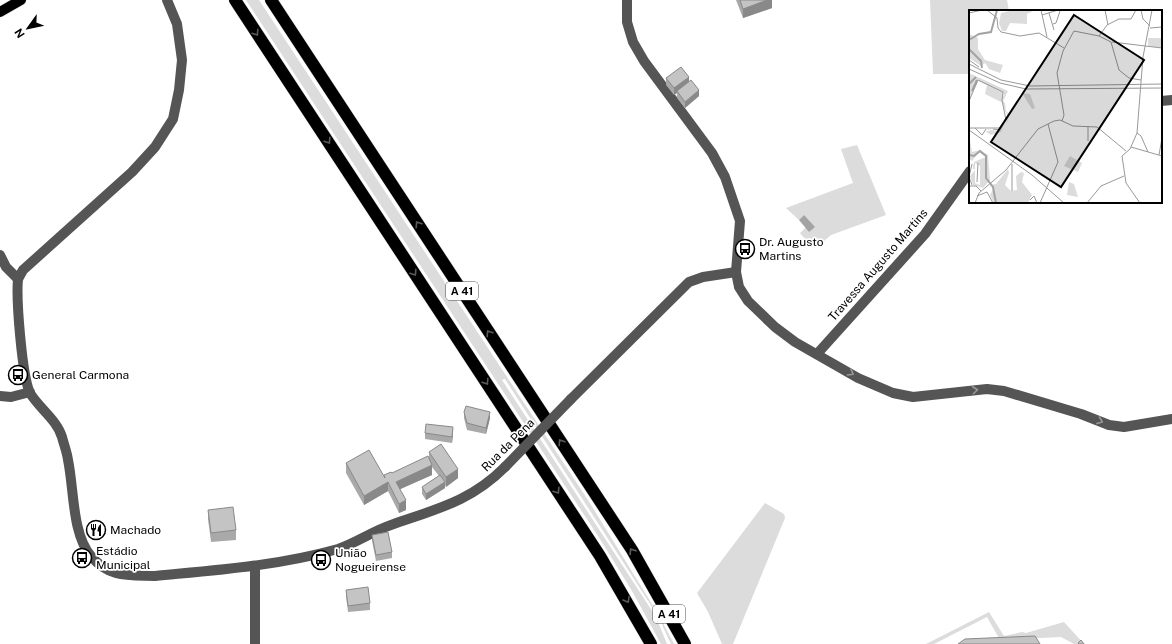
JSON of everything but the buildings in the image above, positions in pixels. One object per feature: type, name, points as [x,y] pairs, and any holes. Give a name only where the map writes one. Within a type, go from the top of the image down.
[{"type":"highway","name":"A 41","points":[[235,0],[600,556],[651,644]]},
{"type":"highway","name":"A 41","points":[[271,0],[624,538],[652,584],[685,644]]},
{"type":"main road","points":[[0,12],[22,0]]},
{"type":"street","points":[[0,396],[11,397],[30,392],[23,363],[18,279],[23,270],[132,172],[155,147],[172,119],[179,90],[182,60],[177,24],[167,0]]},
{"type":"street","points":[[627,0],[627,22],[633,42],[640,55],[712,153],[725,177],[740,221],[736,272],[739,287],[757,311],[795,342],[858,378],[893,393],[913,397],[987,389],[1004,391],[1081,414],[1109,425],[1124,427],[1172,419]]},
{"type":"street","points":[[1162,101],[1172,100]]},
{"type":"street","name":"Travessa Augusto Martins","points":[[817,354],[925,234],[969,172]]},
{"type":"street","points":[[0,255],[6,267],[18,279]]},
{"type":"street","name":"Rua da Pena","points":[[30,392],[61,432],[68,460],[81,535],[90,555],[105,570],[117,574],[155,576],[283,562],[340,548],[389,526],[446,507],[472,495],[506,467],[571,399],[689,282],[703,277],[736,272]]},
{"type":"street","points":[[255,566],[255,644]]},
{"type":"shaded area","points":[[246,0],[259,0],[588,500],[655,609],[654,610],[505,379],[502,380],[656,617],[667,644],[661,644],[632,591],[598,536]]},
{"type":"shaded area","points":[[930,0],[1007,0],[1009,10],[969,10],[969,74],[933,74]]},
{"type":"shaded area","points":[[857,145],[886,215],[831,235],[817,247],[810,239],[806,240],[800,233],[806,227],[809,232],[804,215],[799,220],[786,208],[853,183],[841,149]]},
{"type":"shaded area","points":[[804,215],[815,227],[809,232],[799,220]]},
{"type":"shaded area","points":[[765,503],[784,514],[785,518],[733,644],[722,644],[708,612],[697,593]]},
{"type":"shaded area","points":[[989,612],[1004,636],[1022,632],[1026,633],[1064,622],[1084,644],[1074,644],[1061,637],[1000,640],[987,617],[934,644],[926,644]]},
{"type":"shaded area","points":[[661,619],[674,644],[671,644]]},
{"type":"place","name":"Dr. Augusto Martins","points":[[745,249]]},
{"type":"place","name":"General Carmona","points":[[18,375]]},
{"type":"place","name":"Machado","points":[[96,530]]},
{"type":"place","name":"Estádio Municipal","points":[[82,558]]},
{"type":"place","name":"União Nogueirense","points":[[321,560]]}]
